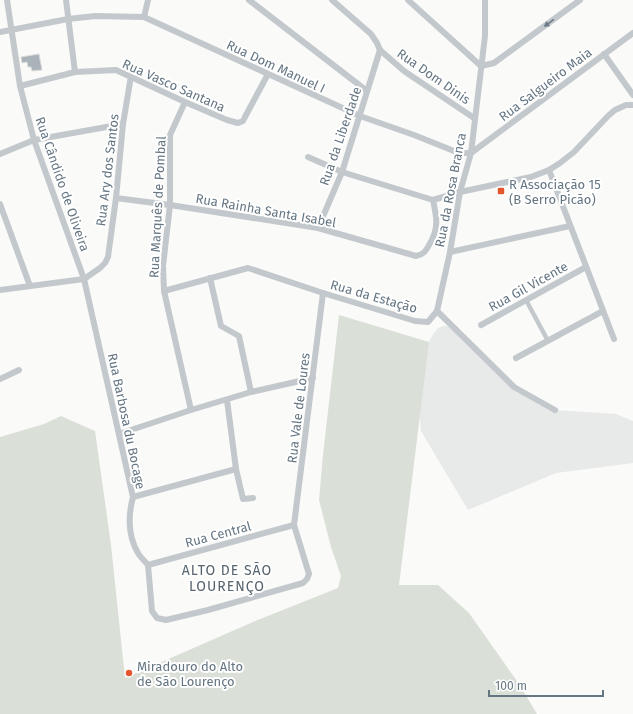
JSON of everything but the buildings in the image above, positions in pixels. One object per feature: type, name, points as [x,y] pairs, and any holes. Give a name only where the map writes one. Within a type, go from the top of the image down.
[{"type":"street","name":"Rua Cândido de Oliveira","points":[[7,0],[20,86],[34,140],[84,279]]},
{"type":"street","points":[[66,0],[75,72]]},
{"type":"street","points":[[144,17],[148,0]]},
{"type":"street","points":[[249,0],[367,91]]},
{"type":"street","name":"Rua Dom Dinis","points":[[332,0],[371,34],[377,42],[380,50],[404,71],[474,118]]},
{"type":"street","points":[[408,0],[481,66],[494,63],[580,0]]},
{"type":"street","name":"Rua da Rosa Branca","points":[[437,311],[450,252],[460,192],[471,153],[484,36],[485,0]]},
{"type":"street","name":"Rua Dom Manuel I","points":[[0,32],[68,19],[95,16],[144,17],[360,116],[459,153],[471,153]]},
{"type":"street","name":"Rua Salgueiro Maia","points":[[471,153],[633,33]]},
{"type":"street","name":"Rua da Liberdade","points":[[318,228],[342,172],[380,50]]},
{"type":"street","points":[[604,54],[633,95]]},
{"type":"street","name":"Rua Vasco Santana","points":[[20,86],[75,72],[116,70],[185,102],[227,120],[238,123],[246,117],[268,74]]},
{"type":"street","name":"Rua Ary dos Santos","points":[[84,279],[100,268],[108,257],[116,198],[123,124],[131,76]]},
{"type":"street","name":"Rua Marquês de Pombal","points":[[185,102],[170,135],[170,205],[163,266],[164,291],[191,410]]},
{"type":"street","points":[[308,157],[342,172],[433,200],[460,192],[514,182],[549,170],[574,152],[615,110],[626,105],[633,104]]},
{"type":"street","points":[[0,154],[34,140],[123,124]]},
{"type":"street","points":[[549,170],[614,339]]},
{"type":"street","name":"Rua Rainha Santa Isabel","points":[[116,198],[318,228],[416,256],[421,256],[425,252],[436,231],[436,213],[433,200]]},
{"type":"street","points":[[0,204],[30,286]]},
{"type":"street","points":[[450,252],[570,226]]},
{"type":"street","name":"Rua Gil Vicente","points":[[481,325],[586,267]]},
{"type":"street","name":"Rua da Estação","points":[[164,291],[248,268],[300,286],[415,321],[428,322],[437,311]]},
{"type":"street","points":[[210,278],[222,326],[239,336],[251,392]]},
{"type":"street","points":[[0,290],[84,279]]},
{"type":"street","name":"Rua Barbosa du Bocage","points":[[84,279],[133,497],[130,509],[130,530],[138,553],[148,565]]},
{"type":"street","name":"Rua Vale de Loures","points":[[294,525],[323,293]]},
{"type":"street","points":[[526,300],[548,340]]},
{"type":"street","points":[[437,311],[514,387],[555,410]]},
{"type":"street","points":[[516,358],[603,311]]},
{"type":"street","points":[[0,379],[19,370]]},
{"type":"street","points":[[119,434],[251,392],[313,378]]},
{"type":"street","points":[[227,400],[236,469],[243,499],[253,498]]},
{"type":"street","points":[[133,497],[236,469]]},
{"type":"street","points":[[148,565],[152,611],[157,618],[166,620],[208,610],[303,583],[309,574],[294,525]]},
{"type":"street","name":"Rua Central","points":[[148,565],[294,525]]},
{"type":"shaded area","points":[[339,315],[429,342],[399,585],[438,585],[469,613],[519,684],[537,714],[0,714],[0,437],[44,424],[61,416],[95,431],[111,545],[125,678],[253,622],[338,588],[341,576],[331,547],[319,500]]},
{"type":"shaded area","points":[[447,326],[468,341],[514,387],[555,410],[616,414],[633,421],[633,463],[556,473],[468,510],[421,431],[415,366],[432,336],[438,328]]},
{"type":"place","name":"R Associação 15 (B Serro Picão)","points":[[501,191]]},
{"type":"place","name":"Miradouro do Alto de São Lourenço","points":[[129,673]]},
{"type":"district","name":"ALTO DE SÃO LOURENÇO","points":[[227,578]]}]
